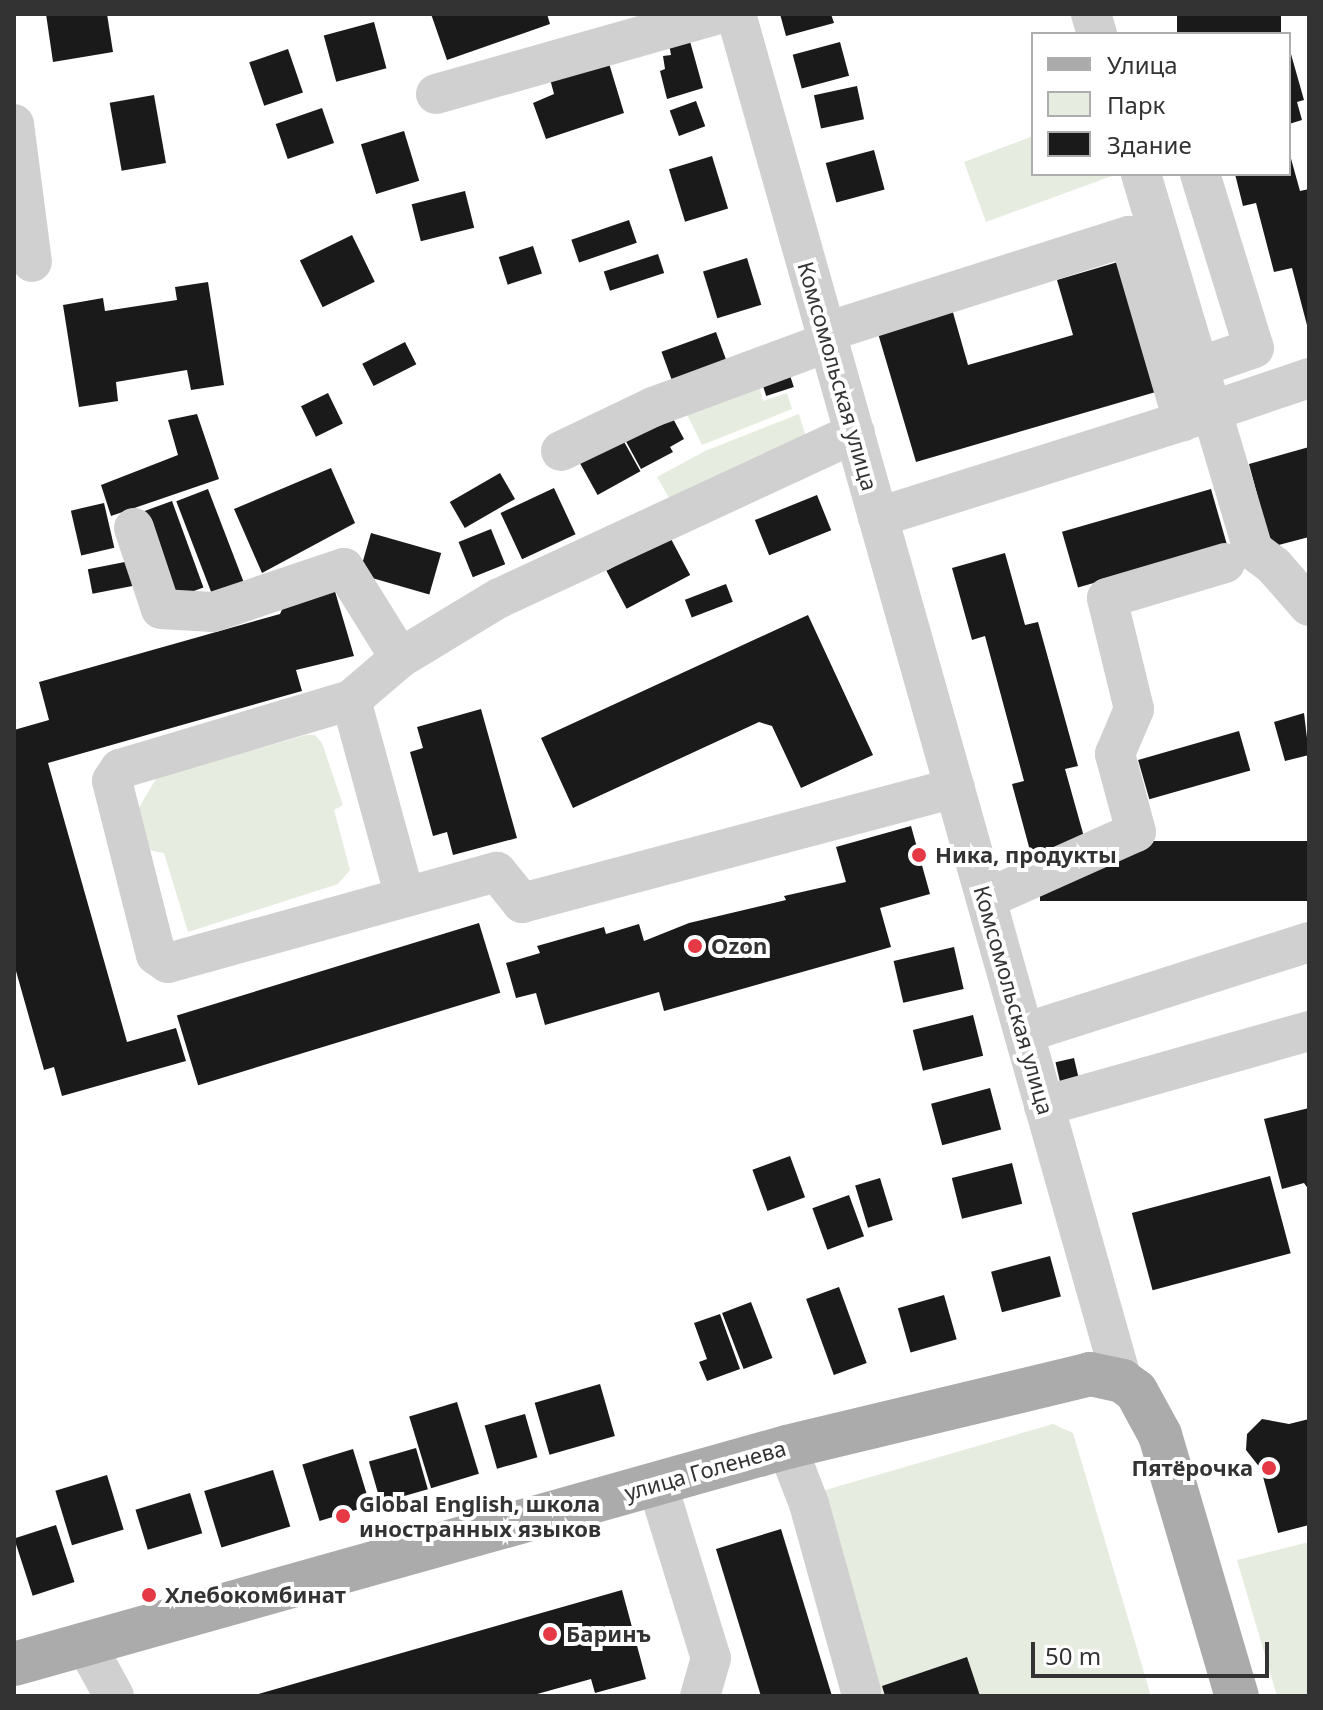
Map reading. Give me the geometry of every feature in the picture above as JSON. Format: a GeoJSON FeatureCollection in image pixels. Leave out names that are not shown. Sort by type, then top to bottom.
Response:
{"type":"FeatureCollection","features":[{"type":"Feature","properties":{"kind":"main road","name":"улица Голенева"},"geometry":{"type":"LineString","coordinates":[[14,1664],[787,1447],[1064,1376],[1090,1374],[1122,1381]]}},
{"type":"Feature","properties":{"kind":"main road","name":"Комсомольская улица"},"geometry":{"type":"LineString","coordinates":[[1122,1381],[1136,1391],[1160,1435],[1237,1696]]}},
{"type":"Feature","properties":{"kind":"street"},"geometry":{"type":"LineString","coordinates":[[436,94],[718,14]]}},
{"type":"Feature","properties":{"kind":"street","name":"Комсомольская улица"},"geometry":{"type":"LineString","coordinates":[[736,14],[1122,1381]]}},
{"type":"Feature","properties":{"kind":"street"},"geometry":{"type":"LineString","coordinates":[[14,124],[32,262]]}},
{"type":"Feature","properties":{"kind":"street"},"geometry":{"type":"LineString","coordinates":[[1142,176],[1202,366],[1198,416]]}},
{"type":"Feature","properties":{"kind":"street"},"geometry":{"type":"LineString","coordinates":[[1201,176],[1254,348],[1202,366]]}},
{"type":"Feature","properties":{"kind":"street"},"geometry":{"type":"LineString","coordinates":[[561,451],[653,407],[827,337],[1129,236],[1253,550],[1274,566],[1309,606]]}},
{"type":"Feature","properties":{"kind":"street"},"geometry":{"type":"LineString","coordinates":[[878,517],[1309,378]]}},
{"type":"Feature","properties":{"kind":"street"},"geometry":{"type":"LineString","coordinates":[[855,433],[499,598],[400,658],[351,700],[120,769],[112,781],[156,955],[168,963],[497,872],[522,903],[955,788]]}},
{"type":"Feature","properties":{"kind":"street"},"geometry":{"type":"LineString","coordinates":[[134,528],[161,609],[213,612],[344,568],[400,658]]}},
{"type":"Feature","properties":{"kind":"street"},"geometry":{"type":"LineString","coordinates":[[986,899],[1136,832],[1115,754],[1134,709],[1107,598],[1225,563]]}},
{"type":"Feature","properties":{"kind":"street"},"geometry":{"type":"LineString","coordinates":[[351,700],[405,897]]}},
{"type":"Feature","properties":{"kind":"street"},"geometry":{"type":"LineString","coordinates":[[1024,1033],[1309,942]]}},
{"type":"Feature","properties":{"kind":"street"},"geometry":{"type":"LineString","coordinates":[[1044,1106],[1309,1031]]}},
{"type":"Feature","properties":{"kind":"street"},"geometry":{"type":"LineString","coordinates":[[787,1447],[809,1504],[861,1692]]}},
{"type":"Feature","properties":{"kind":"street"},"geometry":{"type":"LineString","coordinates":[[657,1483],[711,1658],[700,1696]]}},
{"type":"Feature","properties":{"kind":"street"},"geometry":{"type":"LineString","coordinates":[[86,1645],[114,1696]]}},
{"type":"Feature","properties":{"kind":"green space"},"geometry":{"type":"Polygon","coordinates":[[[1031,137],[1031,176],[1112,176],[986,222],[964,162],[1031,137]]]}},
{"type":"Feature","properties":{"kind":"green space"},"geometry":{"type":"Polygon","coordinates":[[[757,378],[763,401],[787,393],[792,409],[702,445],[684,408],[757,378]]]}},
{"type":"Feature","properties":{"kind":"green space"},"geometry":{"type":"Polygon","coordinates":[[[799,414],[807,440],[671,501],[657,477],[705,451],[799,414]]]}},
{"type":"Feature","properties":{"kind":"green space"},"geometry":{"type":"Polygon","coordinates":[[[315,735],[322,743],[343,805],[334,810],[350,870],[338,884],[188,932],[164,853],[148,850],[137,811],[157,777],[315,735]]]}},
{"type":"Feature","properties":{"kind":"green space"},"geometry":{"type":"Polygon","coordinates":[[[1053,1424],[1073,1433],[1151,1696],[846,1696],[791,1500],[1053,1424]]]}},
{"type":"Feature","properties":{"kind":"green space"},"geometry":{"type":"Polygon","coordinates":[[[1309,1542],[1309,1696],[1277,1696],[1237,1560],[1309,1542]]]}},
{"type":"Feature","properties":{"kind":"building"},"geometry":{"type":"Polygon","coordinates":[[[46,14],[107,14],[113,52],[53,62],[46,14]]]}},
{"type":"Feature","properties":{"kind":"building"},"geometry":{"type":"Polygon","coordinates":[[[431,14],[547,14],[550,24],[447,60],[431,14]]]}},
{"type":"Feature","properties":{"kind":"building"},"geometry":{"type":"Polygon","coordinates":[[[780,14],[831,14],[834,23],[786,36],[780,14]]]}},
{"type":"Feature","properties":{"kind":"building"},"geometry":{"type":"Polygon","coordinates":[[[1177,14],[1281,14],[1281,32],[1177,32],[1177,14]]]}},
{"type":"Feature","properties":{"kind":"building"},"geometry":{"type":"Polygon","coordinates":[[[374,22],[386,68],[336,82],[324,35],[374,22]]]}},
{"type":"Feature","properties":{"kind":"building"},"geometry":{"type":"Polygon","coordinates":[[[686,27],[703,88],[667,99],[660,71],[665,69],[663,56],[671,55],[667,33],[686,27]]]}},
{"type":"Feature","properties":{"kind":"building"},"geometry":{"type":"Polygon","coordinates":[[[840,42],[849,76],[802,88],[793,55],[840,42]]]}},
{"type":"Feature","properties":{"kind":"building"},"geometry":{"type":"Polygon","coordinates":[[[288,49],[303,92],[264,106],[249,62],[288,49]]]}},
{"type":"Feature","properties":{"kind":"building"},"geometry":{"type":"Polygon","coordinates":[[[1291,54],[1304,100],[1297,102],[1302,120],[1291,123],[1291,54]]]}},
{"type":"Feature","properties":{"kind":"building"},"geometry":{"type":"Polygon","coordinates":[[[608,60],[624,113],[546,139],[533,103],[554,94],[550,79],[608,60]]]}},
{"type":"Feature","properties":{"kind":"building"},"geometry":{"type":"Polygon","coordinates":[[[857,86],[864,119],[821,128],[814,95],[857,86]]]}},
{"type":"Feature","properties":{"kind":"building"},"geometry":{"type":"Polygon","coordinates":[[[154,95],[166,163],[122,171],[110,103],[154,95]]]}},
{"type":"Feature","properties":{"kind":"building"},"geometry":{"type":"Polygon","coordinates":[[[696,101],[705,126],[679,136],[670,111],[696,101]]]}},
{"type":"Feature","properties":{"kind":"building"},"geometry":{"type":"Polygon","coordinates":[[[322,108],[334,143],[288,159],[276,124],[322,108]]]}},
{"type":"Feature","properties":{"kind":"building"},"geometry":{"type":"Polygon","coordinates":[[[404,131],[419,181],[376,194],[361,144],[404,131]]]}},
{"type":"Feature","properties":{"kind":"building"},"geometry":{"type":"Polygon","coordinates":[[[874,150],[885,190],[836,203],[826,163],[874,150]]]}},
{"type":"Feature","properties":{"kind":"building"},"geometry":{"type":"Polygon","coordinates":[[[712,156],[728,209],[685,222],[669,169],[712,156]]]}},
{"type":"Feature","properties":{"kind":"building"},"geometry":{"type":"Polygon","coordinates":[[[1291,159],[1300,191],[1309,189],[1308,329],[1292,268],[1274,272],[1256,203],[1243,206],[1236,176],[1291,176],[1291,159]]]}},
{"type":"Feature","properties":{"kind":"building"},"geometry":{"type":"Polygon","coordinates":[[[465,191],[474,228],[421,241],[412,204],[465,191]]]}},
{"type":"Feature","properties":{"kind":"building"},"geometry":{"type":"Polygon","coordinates":[[[629,220],[637,243],[579,263],[571,240],[629,220]]]}},
{"type":"Feature","properties":{"kind":"building"},"geometry":{"type":"Polygon","coordinates":[[[352,235],[375,282],[323,307],[300,260],[352,235]]]}},
{"type":"Feature","properties":{"kind":"building"},"geometry":{"type":"Polygon","coordinates":[[[533,246],[542,274],[508,285],[499,257],[533,246]]]}},
{"type":"Feature","properties":{"kind":"building"},"geometry":{"type":"Polygon","coordinates":[[[658,254],[664,273],[610,291],[604,272],[658,254]]]}},
{"type":"Feature","properties":{"kind":"building"},"geometry":{"type":"Polygon","coordinates":[[[747,258],[761,305],[717,318],[703,271],[747,258]]]}},
{"type":"Feature","properties":{"kind":"building"},"geometry":{"type":"Polygon","coordinates":[[[1128,259],[1166,389],[916,462],[877,330],[952,309],[968,365],[1073,335],[1057,280],[1128,259]]]}},
{"type":"Feature","properties":{"kind":"building"},"geometry":{"type":"Polygon","coordinates":[[[208,282],[224,385],[191,390],[187,370],[116,382],[118,401],[79,407],[63,305],[103,298],[105,311],[177,300],[175,287],[208,282]]]}},
{"type":"Feature","properties":{"kind":"building"},"geometry":{"type":"Polygon","coordinates":[[[716,332],[729,367],[674,387],[661,352],[716,332]]]}},
{"type":"Feature","properties":{"kind":"building"},"geometry":{"type":"Polygon","coordinates":[[[405,342],[416,364],[374,386],[362,364],[405,342]]]}},
{"type":"Feature","properties":{"kind":"building"},"geometry":{"type":"Polygon","coordinates":[[[787,366],[794,387],[766,396],[759,375],[787,366]]]}},
{"type":"Feature","properties":{"kind":"building"},"geometry":{"type":"Polygon","coordinates":[[[328,393],[343,424],[316,437],[301,406],[328,393]]]}},
{"type":"Feature","properties":{"kind":"building"},"geometry":{"type":"Polygon","coordinates":[[[669,411],[684,439],[670,447],[673,452],[641,469],[623,436],[669,411]]]}},
{"type":"Feature","properties":{"kind":"building"},"geometry":{"type":"Polygon","coordinates":[[[197,414],[219,479],[111,516],[101,485],[178,455],[168,420],[197,414]]]}},
{"type":"Feature","properties":{"kind":"building"},"geometry":{"type":"Polygon","coordinates":[[[622,438],[640,471],[598,495],[579,462],[622,438]]]}},
{"type":"Feature","properties":{"kind":"building"},"geometry":{"type":"Polygon","coordinates":[[[1309,447],[1309,537],[1271,547],[1249,464],[1309,447]]]}},
{"type":"Feature","properties":{"kind":"building"},"geometry":{"type":"Polygon","coordinates":[[[331,468],[355,523],[262,573],[234,509],[331,468]]]}},
{"type":"Feature","properties":{"kind":"building"},"geometry":{"type":"Polygon","coordinates":[[[500,473],[515,499],[465,528],[450,502],[500,473]]]}},
{"type":"Feature","properties":{"kind":"building"},"geometry":{"type":"Polygon","coordinates":[[[554,488],[576,534],[522,559],[501,513],[554,488]]]}},
{"type":"Feature","properties":{"kind":"building"},"geometry":{"type":"Polygon","coordinates":[[[208,489],[245,585],[213,597],[176,501],[208,489]]]}},
{"type":"Feature","properties":{"kind":"building"},"geometry":{"type":"Polygon","coordinates":[[[1211,489],[1227,545],[1078,587],[1062,532],[1211,489]]]}},
{"type":"Feature","properties":{"kind":"building"},"geometry":{"type":"Polygon","coordinates":[[[817,495],[831,530],[769,555],[755,520],[817,495]]]}},
{"type":"Feature","properties":{"kind":"building"},"geometry":{"type":"Polygon","coordinates":[[[172,501],[203,587],[173,598],[142,512],[172,501]]]}},
{"type":"Feature","properties":{"kind":"building"},"geometry":{"type":"Polygon","coordinates":[[[104,503],[114,548],[81,555],[71,511],[104,503]]]}},
{"type":"Feature","properties":{"kind":"building"},"geometry":{"type":"Polygon","coordinates":[[[491,529],[505,564],[473,577],[459,542],[491,529]]]}},
{"type":"Feature","properties":{"kind":"building"},"geometry":{"type":"Polygon","coordinates":[[[371,533],[441,553],[429,594],[359,574],[371,533]]]}},
{"type":"Feature","properties":{"kind":"building"},"geometry":{"type":"Polygon","coordinates":[[[670,537],[690,575],[627,609],[606,571],[670,537]]]}},
{"type":"Feature","properties":{"kind":"building"},"geometry":{"type":"Polygon","coordinates":[[[1005,553],[1025,625],[1038,622],[1078,766],[1065,769],[1086,844],[1032,858],[1012,784],[1024,781],[985,636],[972,640],[952,568],[1005,553]]]}},
{"type":"Feature","properties":{"kind":"building"},"geometry":{"type":"Polygon","coordinates":[[[130,561],[135,586],[93,594],[88,569],[130,561]]]}},
{"type":"Feature","properties":{"kind":"building"},"geometry":{"type":"Polygon","coordinates":[[[726,584],[733,602],[692,618],[685,600],[726,584]]]}},
{"type":"Feature","properties":{"kind":"building"},"geometry":{"type":"Polygon","coordinates":[[[334,588],[354,656],[296,670],[302,691],[48,763],[127,1042],[176,1028],[186,1061],[62,1096],[54,1067],[44,1070],[14,964],[14,730],[49,720],[39,682],[280,614],[286,601],[334,588]]]}},
{"type":"Feature","properties":{"kind":"building"},"geometry":{"type":"Polygon","coordinates":[[[808,615],[873,755],[801,788],[772,726],[759,722],[573,808],[541,738],[808,615]]]}},
{"type":"Feature","properties":{"kind":"building"},"geometry":{"type":"Polygon","coordinates":[[[481,709],[517,838],[453,855],[447,832],[433,836],[410,752],[423,748],[417,727],[481,709]]]}},
{"type":"Feature","properties":{"kind":"building"},"geometry":{"type":"Polygon","coordinates":[[[1304,713],[1309,755],[1285,761],[1274,722],[1304,713]]]}},
{"type":"Feature","properties":{"kind":"building"},"geometry":{"type":"Polygon","coordinates":[[[1239,731],[1250,770],[1149,799],[1138,760],[1239,731]]]}},
{"type":"Feature","properties":{"kind":"building"},"geometry":{"type":"Polygon","coordinates":[[[911,826],[930,894],[880,908],[891,947],[664,1011],[659,992],[545,1025],[536,993],[516,998],[506,963],[540,953],[537,946],[604,927],[606,934],[639,924],[644,941],[689,923],[846,882],[836,847],[911,826]]]}},
{"type":"Feature","properties":{"kind":"building"},"geometry":{"type":"Polygon","coordinates":[[[1040,841],[1309,841],[1309,901],[1040,901],[1040,841]]]}},
{"type":"Feature","properties":{"kind":"building"},"geometry":{"type":"Polygon","coordinates":[[[479,923],[500,993],[198,1085],[177,1015],[479,923]]]}},
{"type":"Feature","properties":{"kind":"building"},"geometry":{"type":"Polygon","coordinates":[[[954,947],[964,989],[903,1003],[894,961],[954,947]]]}},
{"type":"Feature","properties":{"kind":"building"},"geometry":{"type":"Polygon","coordinates":[[[973,1015],[983,1056],[923,1071],[913,1030],[973,1015]]]}},
{"type":"Feature","properties":{"kind":"building"},"geometry":{"type":"Polygon","coordinates":[[[1074,1058],[1080,1085],[1062,1090],[1055,1062],[1074,1058]]]}},
{"type":"Feature","properties":{"kind":"building"},"geometry":{"type":"Polygon","coordinates":[[[990,1088],[1001,1130],[942,1145],[931,1104],[990,1088]]]}},
{"type":"Feature","properties":{"kind":"building"},"geometry":{"type":"Polygon","coordinates":[[[1309,1108],[1309,1190],[1304,1183],[1282,1189],[1264,1119],[1309,1108]]]}},
{"type":"Feature","properties":{"kind":"building"},"geometry":{"type":"Polygon","coordinates":[[[790,1156],[805,1197],[767,1211],[752,1170],[790,1156]]]}},
{"type":"Feature","properties":{"kind":"building"},"geometry":{"type":"Polygon","coordinates":[[[1012,1163],[1022,1204],[962,1219],[952,1178],[1012,1163]]]}},
{"type":"Feature","properties":{"kind":"building"},"geometry":{"type":"Polygon","coordinates":[[[1270,1176],[1291,1253],[1153,1290],[1132,1213],[1270,1176]]]}},
{"type":"Feature","properties":{"kind":"building"},"geometry":{"type":"Polygon","coordinates":[[[880,1178],[893,1220],[868,1228],[855,1186],[880,1178]]]}},
{"type":"Feature","properties":{"kind":"building"},"geometry":{"type":"Polygon","coordinates":[[[849,1195],[864,1236],[827,1250],[812,1208],[849,1195]]]}},
{"type":"Feature","properties":{"kind":"building"},"geometry":{"type":"Polygon","coordinates":[[[1050,1256],[1061,1297],[1002,1312],[991,1272],[1050,1256]]]}},
{"type":"Feature","properties":{"kind":"building"},"geometry":{"type":"Polygon","coordinates":[[[839,1287],[867,1363],[834,1375],[806,1299],[839,1287]]]}},
{"type":"Feature","properties":{"kind":"building"},"geometry":{"type":"Polygon","coordinates":[[[944,1295],[957,1339],[911,1352],[898,1308],[944,1295]]]}},
{"type":"Feature","properties":{"kind":"building"},"geometry":{"type":"Polygon","coordinates":[[[751,1302],[773,1358],[744,1369],[722,1313],[751,1302]]]}},
{"type":"Feature","properties":{"kind":"building"},"geometry":{"type":"Polygon","coordinates":[[[720,1314],[740,1369],[707,1381],[699,1362],[707,1359],[694,1323],[720,1314]]]}},
{"type":"Feature","properties":{"kind":"building"},"geometry":{"type":"Polygon","coordinates":[[[600,1384],[615,1436],[550,1455],[535,1403],[600,1384]]]}},
{"type":"Feature","properties":{"kind":"building"},"geometry":{"type":"Polygon","coordinates":[[[457,1402],[479,1474],[431,1488],[409,1417],[457,1402]]]}},
{"type":"Feature","properties":{"kind":"building"},"geometry":{"type":"Polygon","coordinates":[[[525,1414],[537,1457],[497,1469],[485,1426],[525,1414]]]}},
{"type":"Feature","properties":{"kind":"building"},"geometry":{"type":"Polygon","coordinates":[[[1262,1419],[1289,1424],[1309,1419],[1309,1525],[1278,1533],[1261,1469],[1246,1450],[1247,1434],[1262,1419]]]}},
{"type":"Feature","properties":{"kind":"building"},"geometry":{"type":"Polygon","coordinates":[[[416,1448],[428,1489],[381,1503],[369,1462],[416,1448]]]}},
{"type":"Feature","properties":{"kind":"building"},"geometry":{"type":"Polygon","coordinates":[[[353,1449],[370,1505],[320,1521],[302,1464],[353,1449]]]}},
{"type":"Feature","properties":{"kind":"building"},"geometry":{"type":"Polygon","coordinates":[[[273,1470],[290,1526],[221,1547],[204,1491],[273,1470]]]}},
{"type":"Feature","properties":{"kind":"building"},"geometry":{"type":"Polygon","coordinates":[[[107,1475],[124,1530],[72,1545],[55,1491],[107,1475]]]}},
{"type":"Feature","properties":{"kind":"building"},"geometry":{"type":"Polygon","coordinates":[[[190,1493],[202,1533],[148,1550],[135,1510],[190,1493]]]}},
{"type":"Feature","properties":{"kind":"building"},"geometry":{"type":"Polygon","coordinates":[[[56,1525],[75,1582],[33,1596],[14,1539],[56,1525]]]}},
{"type":"Feature","properties":{"kind":"building"},"geometry":{"type":"Polygon","coordinates":[[[781,1529],[832,1695],[761,1696],[716,1549],[781,1529]]]}},
{"type":"Feature","properties":{"kind":"building","name":"Баринъ"},"geometry":{"type":"Polygon","coordinates":[[[622,1590],[646,1679],[595,1693],[591,1679],[530,1696],[251,1696],[622,1590]]]}},
{"type":"Feature","properties":{"kind":"building"},"geometry":{"type":"Polygon","coordinates":[[[967,1657],[980,1696],[885,1696],[882,1686],[967,1657]]]}},
{"type":"Feature","properties":{"kind":"place","name":"Ника, продукты"},"geometry":{"type":"Point","coordinates":[919,855]}},
{"type":"Feature","properties":{"kind":"place","name":"Ozon"},"geometry":{"type":"Point","coordinates":[695,946]}},
{"type":"Feature","properties":{"kind":"place","name":"Пятёрочка"},"geometry":{"type":"Point","coordinates":[1269,1468]}},
{"type":"Feature","properties":{"kind":"place","name":"Global English, школа иностранных языков"},"geometry":{"type":"Point","coordinates":[343,1516]}},
{"type":"Feature","properties":{"kind":"place","name":"Хлебокомбинат"},"geometry":{"type":"Point","coordinates":[149,1595]}},
{"type":"Feature","properties":{"kind":"place","name":"Баринъ"},"geometry":{"type":"Point","coordinates":[550,1634]}}]}
